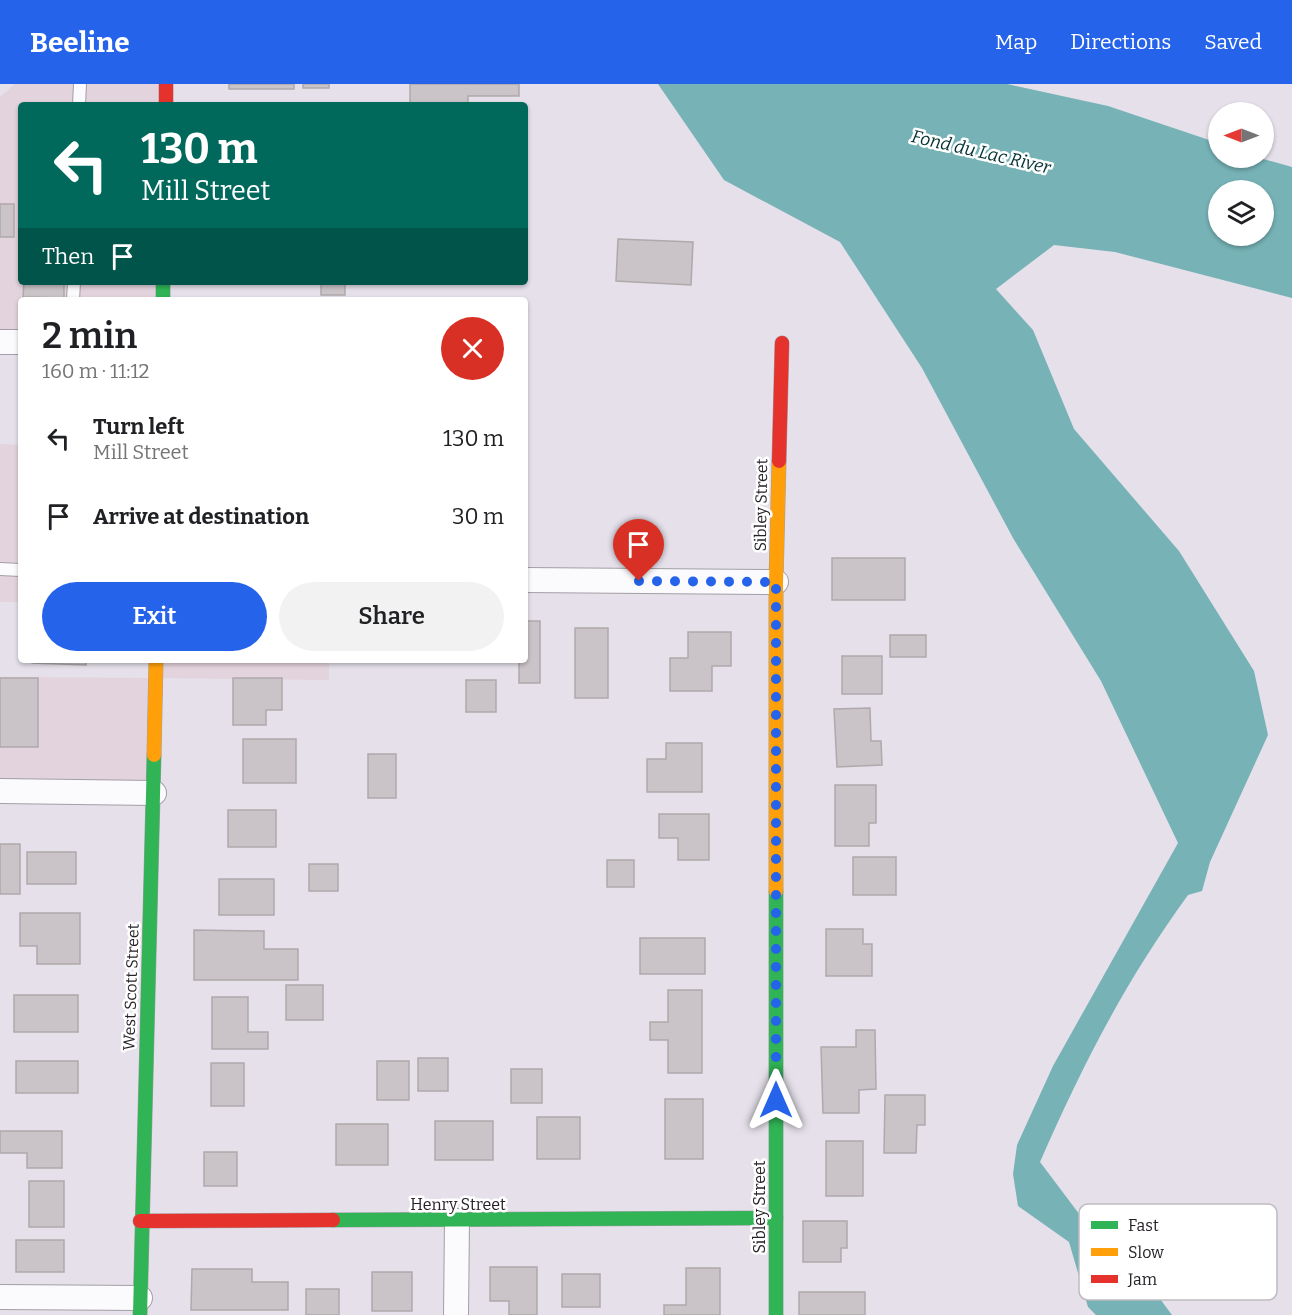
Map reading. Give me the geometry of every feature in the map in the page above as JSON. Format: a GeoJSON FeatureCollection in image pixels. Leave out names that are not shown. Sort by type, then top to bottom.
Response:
{"type":"FeatureCollection","features":[{"type":"Feature","properties":{"kind":"street"},"geometry":{"type":"LineString","coordinates":[[166,84],[166,102]]}},
{"type":"Feature","properties":{"kind":"street"},"geometry":{"type":"LineString","coordinates":[[0,342],[18,342]]}},
{"type":"Feature","properties":{"kind":"street","name":"Sibley Street"},"geometry":{"type":"LineString","coordinates":[[776,1315],[776,582],[782,343]]}},
{"type":"Feature","properties":{"kind":"street"},"geometry":{"type":"LineString","coordinates":[[528,580],[776,582]]}},
{"type":"Feature","properties":{"kind":"street","name":"West Scott Street"},"geometry":{"type":"LineString","coordinates":[[140,1307],[140,1221],[156,663]]}},
{"type":"Feature","properties":{"kind":"street"},"geometry":{"type":"LineString","coordinates":[[0,791],[154,793]]}},
{"type":"Feature","properties":{"kind":"street","name":"Henry Street"},"geometry":{"type":"LineString","coordinates":[[140,1221],[776,1218]]}},
{"type":"Feature","properties":{"kind":"street"},"geometry":{"type":"LineString","coordinates":[[456,1315],[457,1221]]}},
{"type":"Feature","properties":{"kind":"street"},"geometry":{"type":"LineString","coordinates":[[0,1297],[140,1307]]}},
{"type":"Feature","properties":{"kind":"lane"},"geometry":{"type":"LineString","coordinates":[[79,102],[80,84]]}},
{"type":"Feature","properties":{"kind":"lane"},"geometry":{"type":"LineString","coordinates":[[0,569],[18,570]]}},
{"type":"Feature","properties":{"kind":"shaded area"},"geometry":{"type":"Polygon","coordinates":[[[15,84],[166,84],[166,102],[18,102],[18,285],[163,285],[163,297],[18,297],[18,342],[0,342],[0,97],[15,84]]]}},
{"type":"Feature","properties":{"kind":"shaded area"},"geometry":{"type":"Polygon","coordinates":[[[0,444],[18,445],[18,602],[0,602],[0,444]]]}},
{"type":"Feature","properties":{"kind":"shaded area"},"geometry":{"type":"Polygon","coordinates":[[[156,663],[329,663],[329,680],[156,678],[154,793],[0,791],[0,677],[155,678],[156,663]]]}},
{"type":"Feature","properties":{"kind":"water","name":"Fond du Lac River"},"geometry":{"type":"Polygon","coordinates":[[[658,84],[1007,84],[1108,106],[1208,140],[1208,168],[1274,168],[1274,162],[1292,167],[1292,298],[1115,252],[1054,245],[996,289],[1033,330],[1074,429],[1179,551],[1254,671],[1268,735],[1210,862],[1202,891],[1188,895],[1125,992],[1106,1024],[1072,1092],[1040,1162],[1079,1214],[1079,1276],[1069,1242],[1018,1206],[1013,1174],[1017,1145],[1053,1066],[1178,843],[1101,681],[1013,538],[922,368],[840,242],[724,180],[658,84]]]}},
{"type":"Feature","properties":{"kind":"water"},"geometry":{"type":"Polygon","coordinates":[[[1086,1300],[1161,1300],[1172,1315],[1096,1315],[1088,1307],[1086,1300]]]}},
{"type":"Feature","properties":{"kind":"building"},"geometry":{"type":"Polygon","coordinates":[[[229,84],[294,84],[294,89],[229,89],[229,84]]]}},
{"type":"Feature","properties":{"kind":"building"},"geometry":{"type":"Polygon","coordinates":[[[303,84],[329,84],[329,88],[303,88],[303,84]]]}},
{"type":"Feature","properties":{"kind":"building"},"geometry":{"type":"Polygon","coordinates":[[[410,84],[519,84],[519,96],[468,96],[468,102],[410,102],[410,84]]]}},
{"type":"Feature","properties":{"kind":"building"},"geometry":{"type":"Polygon","coordinates":[[[0,204],[14,204],[14,237],[0,237],[0,204]]]}},
{"type":"Feature","properties":{"kind":"building"},"geometry":{"type":"Polygon","coordinates":[[[618,239],[693,242],[691,285],[616,281],[618,239]]]}},
{"type":"Feature","properties":{"kind":"building"},"geometry":{"type":"Polygon","coordinates":[[[24,285],[64,285],[64,297],[23,297],[24,285]]]}},
{"type":"Feature","properties":{"kind":"building"},"geometry":{"type":"Polygon","coordinates":[[[321,285],[345,285],[345,295],[321,295],[321,285]]]}},
{"type":"Feature","properties":{"kind":"building"},"geometry":{"type":"Polygon","coordinates":[[[832,558],[905,558],[905,600],[832,600],[832,558]]]}},
{"type":"Feature","properties":{"kind":"building"},"geometry":{"type":"Polygon","coordinates":[[[528,621],[540,621],[540,683],[519,683],[519,663],[528,663],[528,621]]]}},
{"type":"Feature","properties":{"kind":"building"},"geometry":{"type":"Polygon","coordinates":[[[575,628],[608,628],[608,698],[575,698],[575,628]]]}},
{"type":"Feature","properties":{"kind":"building"},"geometry":{"type":"Polygon","coordinates":[[[688,632],[731,632],[731,666],[712,666],[712,691],[670,691],[670,658],[688,658],[688,632]]]}},
{"type":"Feature","properties":{"kind":"building"},"geometry":{"type":"Polygon","coordinates":[[[890,635],[926,635],[926,657],[890,657],[890,635]]]}},
{"type":"Feature","properties":{"kind":"building"},"geometry":{"type":"Polygon","coordinates":[[[842,656],[882,656],[882,694],[842,694],[842,656]]]}},
{"type":"Feature","properties":{"kind":"building"},"geometry":{"type":"Polygon","coordinates":[[[32,663],[86,663],[86,665],[32,663]]]}},
{"type":"Feature","properties":{"kind":"building"},"geometry":{"type":"Polygon","coordinates":[[[0,678],[38,678],[38,747],[0,747],[0,678]]]}},
{"type":"Feature","properties":{"kind":"building"},"geometry":{"type":"Polygon","coordinates":[[[233,678],[282,678],[282,710],[266,710],[266,725],[233,725],[233,678]]]}},
{"type":"Feature","properties":{"kind":"building"},"geometry":{"type":"Polygon","coordinates":[[[466,680],[496,680],[496,712],[466,712],[466,680]]]}},
{"type":"Feature","properties":{"kind":"building"},"geometry":{"type":"Polygon","coordinates":[[[870,708],[871,741],[881,741],[882,765],[837,767],[834,709],[870,708]]]}},
{"type":"Feature","properties":{"kind":"building"},"geometry":{"type":"Polygon","coordinates":[[[243,739],[296,739],[296,783],[243,783],[243,739]]]}},
{"type":"Feature","properties":{"kind":"building"},"geometry":{"type":"Polygon","coordinates":[[[666,743],[702,743],[702,792],[647,792],[647,759],[666,759],[666,743]]]}},
{"type":"Feature","properties":{"kind":"building"},"geometry":{"type":"Polygon","coordinates":[[[368,754],[396,754],[396,798],[368,798],[368,754]]]}},
{"type":"Feature","properties":{"kind":"building"},"geometry":{"type":"Polygon","coordinates":[[[835,785],[876,785],[876,823],[869,823],[869,846],[835,846],[835,785]]]}},
{"type":"Feature","properties":{"kind":"building"},"geometry":{"type":"Polygon","coordinates":[[[228,810],[276,810],[276,847],[228,847],[228,810]]]}},
{"type":"Feature","properties":{"kind":"building"},"geometry":{"type":"Polygon","coordinates":[[[659,814],[709,814],[709,860],[678,860],[678,838],[659,838],[659,814]]]}},
{"type":"Feature","properties":{"kind":"building"},"geometry":{"type":"Polygon","coordinates":[[[0,844],[20,844],[20,894],[0,894],[0,844]]]}},
{"type":"Feature","properties":{"kind":"building"},"geometry":{"type":"Polygon","coordinates":[[[27,852],[76,852],[76,884],[27,884],[27,852]]]}},
{"type":"Feature","properties":{"kind":"building"},"geometry":{"type":"Polygon","coordinates":[[[853,857],[896,857],[896,895],[853,895],[853,857]]]}},
{"type":"Feature","properties":{"kind":"building"},"geometry":{"type":"Polygon","coordinates":[[[607,860],[634,860],[634,887],[607,887],[607,860]]]}},
{"type":"Feature","properties":{"kind":"building"},"geometry":{"type":"Polygon","coordinates":[[[309,864],[338,864],[338,891],[309,891],[309,864]]]}},
{"type":"Feature","properties":{"kind":"building"},"geometry":{"type":"Polygon","coordinates":[[[219,879],[274,879],[274,915],[219,915],[219,879]]]}},
{"type":"Feature","properties":{"kind":"building"},"geometry":{"type":"Polygon","coordinates":[[[20,913],[80,913],[80,964],[37,964],[37,946],[20,946],[20,913]]]}},
{"type":"Feature","properties":{"kind":"building"},"geometry":{"type":"Polygon","coordinates":[[[826,929],[863,929],[863,944],[872,944],[872,976],[826,976],[826,929]]]}},
{"type":"Feature","properties":{"kind":"building"},"geometry":{"type":"Polygon","coordinates":[[[194,930],[264,931],[264,949],[298,949],[298,980],[194,980],[194,930]]]}},
{"type":"Feature","properties":{"kind":"building"},"geometry":{"type":"Polygon","coordinates":[[[640,938],[705,938],[705,974],[640,974],[640,938]]]}},
{"type":"Feature","properties":{"kind":"building"},"geometry":{"type":"Polygon","coordinates":[[[286,985],[323,985],[323,1020],[286,1020],[286,985]]]}},
{"type":"Feature","properties":{"kind":"building"},"geometry":{"type":"Polygon","coordinates":[[[668,990],[702,990],[702,1073],[668,1073],[668,1040],[650,1040],[650,1022],[668,1022],[668,990]]]}},
{"type":"Feature","properties":{"kind":"building"},"geometry":{"type":"Polygon","coordinates":[[[14,995],[78,995],[78,1032],[14,1032],[14,995]]]}},
{"type":"Feature","properties":{"kind":"building"},"geometry":{"type":"Polygon","coordinates":[[[212,997],[248,997],[248,1032],[268,1032],[268,1049],[212,1049],[212,997]]]}},
{"type":"Feature","properties":{"kind":"building"},"geometry":{"type":"Polygon","coordinates":[[[856,1030],[875,1030],[876,1089],[859,1090],[859,1113],[823,1113],[821,1047],[856,1047],[856,1030]]]}},
{"type":"Feature","properties":{"kind":"building"},"geometry":{"type":"Polygon","coordinates":[[[418,1058],[448,1058],[448,1091],[418,1091],[418,1058]]]}},
{"type":"Feature","properties":{"kind":"building"},"geometry":{"type":"Polygon","coordinates":[[[16,1061],[78,1061],[78,1093],[16,1093],[16,1061]]]}},
{"type":"Feature","properties":{"kind":"building"},"geometry":{"type":"Polygon","coordinates":[[[377,1061],[409,1061],[409,1100],[377,1100],[377,1061]]]}},
{"type":"Feature","properties":{"kind":"building"},"geometry":{"type":"Polygon","coordinates":[[[211,1063],[244,1063],[244,1106],[211,1106],[211,1063]]]}},
{"type":"Feature","properties":{"kind":"building"},"geometry":{"type":"Polygon","coordinates":[[[511,1069],[542,1069],[542,1103],[511,1103],[511,1069]]]}},
{"type":"Feature","properties":{"kind":"building"},"geometry":{"type":"Polygon","coordinates":[[[885,1095],[925,1095],[925,1125],[917,1125],[916,1153],[884,1153],[885,1095]]]}},
{"type":"Feature","properties":{"kind":"building"},"geometry":{"type":"Polygon","coordinates":[[[665,1099],[703,1099],[703,1159],[665,1159],[665,1099]]]}},
{"type":"Feature","properties":{"kind":"building"},"geometry":{"type":"Polygon","coordinates":[[[537,1117],[580,1117],[580,1159],[537,1159],[537,1117]]]}},
{"type":"Feature","properties":{"kind":"building"},"geometry":{"type":"Polygon","coordinates":[[[435,1121],[493,1121],[493,1160],[435,1160],[435,1121]]]}},
{"type":"Feature","properties":{"kind":"building"},"geometry":{"type":"Polygon","coordinates":[[[336,1124],[388,1124],[388,1165],[336,1165],[336,1124]]]}},
{"type":"Feature","properties":{"kind":"building"},"geometry":{"type":"Polygon","coordinates":[[[0,1131],[62,1131],[62,1168],[27,1168],[27,1153],[0,1153],[0,1131]]]}},
{"type":"Feature","properties":{"kind":"building"},"geometry":{"type":"Polygon","coordinates":[[[826,1141],[863,1141],[863,1196],[826,1196],[826,1141]]]}},
{"type":"Feature","properties":{"kind":"building"},"geometry":{"type":"Polygon","coordinates":[[[204,1152],[237,1152],[237,1186],[204,1186],[204,1152]]]}},
{"type":"Feature","properties":{"kind":"building"},"geometry":{"type":"Polygon","coordinates":[[[29,1181],[64,1181],[64,1227],[29,1227],[29,1181]]]}},
{"type":"Feature","properties":{"kind":"building"},"geometry":{"type":"Polygon","coordinates":[[[803,1221],[847,1221],[847,1248],[841,1248],[841,1262],[803,1262],[803,1221]]]}},
{"type":"Feature","properties":{"kind":"building"},"geometry":{"type":"Polygon","coordinates":[[[16,1240],[64,1240],[64,1272],[16,1272],[16,1240]]]}},
{"type":"Feature","properties":{"kind":"building"},"geometry":{"type":"Polygon","coordinates":[[[490,1267],[537,1267],[537,1315],[509,1315],[509,1301],[490,1301],[490,1267]]]}},
{"type":"Feature","properties":{"kind":"building"},"geometry":{"type":"Polygon","coordinates":[[[686,1268],[720,1268],[720,1315],[664,1315],[664,1305],[686,1305],[686,1268]]]}},
{"type":"Feature","properties":{"kind":"building"},"geometry":{"type":"Polygon","coordinates":[[[192,1269],[252,1269],[252,1282],[288,1282],[288,1310],[191,1310],[192,1269]]]}},
{"type":"Feature","properties":{"kind":"building"},"geometry":{"type":"Polygon","coordinates":[[[372,1272],[412,1272],[412,1311],[372,1311],[372,1272]]]}},
{"type":"Feature","properties":{"kind":"building"},"geometry":{"type":"Polygon","coordinates":[[[562,1274],[600,1274],[600,1307],[562,1307],[562,1274]]]}},
{"type":"Feature","properties":{"kind":"building"},"geometry":{"type":"Polygon","coordinates":[[[306,1289],[339,1289],[339,1315],[306,1315],[306,1289]]]}},
{"type":"Feature","properties":{"kind":"building"},"geometry":{"type":"Polygon","coordinates":[[[799,1292],[865,1292],[865,1315],[799,1315],[799,1292]]]}},
{"type":"Feature","properties":{"kind":"traffic: fast"},"geometry":{"type":"LineString","coordinates":[[163,285],[163,297]]}},
{"type":"Feature","properties":{"kind":"traffic: fast"},"geometry":{"type":"LineString","coordinates":[[140,1315],[154,755]]}},
{"type":"Feature","properties":{"kind":"traffic: fast"},"geometry":{"type":"LineString","coordinates":[[776,891],[776,1315]]}},
{"type":"Feature","properties":{"kind":"traffic: fast"},"geometry":{"type":"LineString","coordinates":[[333,1220],[776,1218]]}},
{"type":"Feature","properties":{"kind":"traffic: slow"},"geometry":{"type":"LineString","coordinates":[[776,891],[776,582],[779,461]]}},
{"type":"Feature","properties":{"kind":"traffic: slow"},"geometry":{"type":"LineString","coordinates":[[154,755],[156,663]]}},
{"type":"Feature","properties":{"kind":"traffic: jam"},"geometry":{"type":"LineString","coordinates":[[166,84],[166,102]]}},
{"type":"Feature","properties":{"kind":"traffic: jam"},"geometry":{"type":"LineString","coordinates":[[779,461],[782,343]]}},
{"type":"Feature","properties":{"kind":"traffic: jam"},"geometry":{"type":"LineString","coordinates":[[140,1221],[333,1220]]}},
{"type":"Feature","properties":{"kind":"route"},"geometry":{"type":"LineString","coordinates":[[639,581],[776,582],[776,1100]]}}]}
